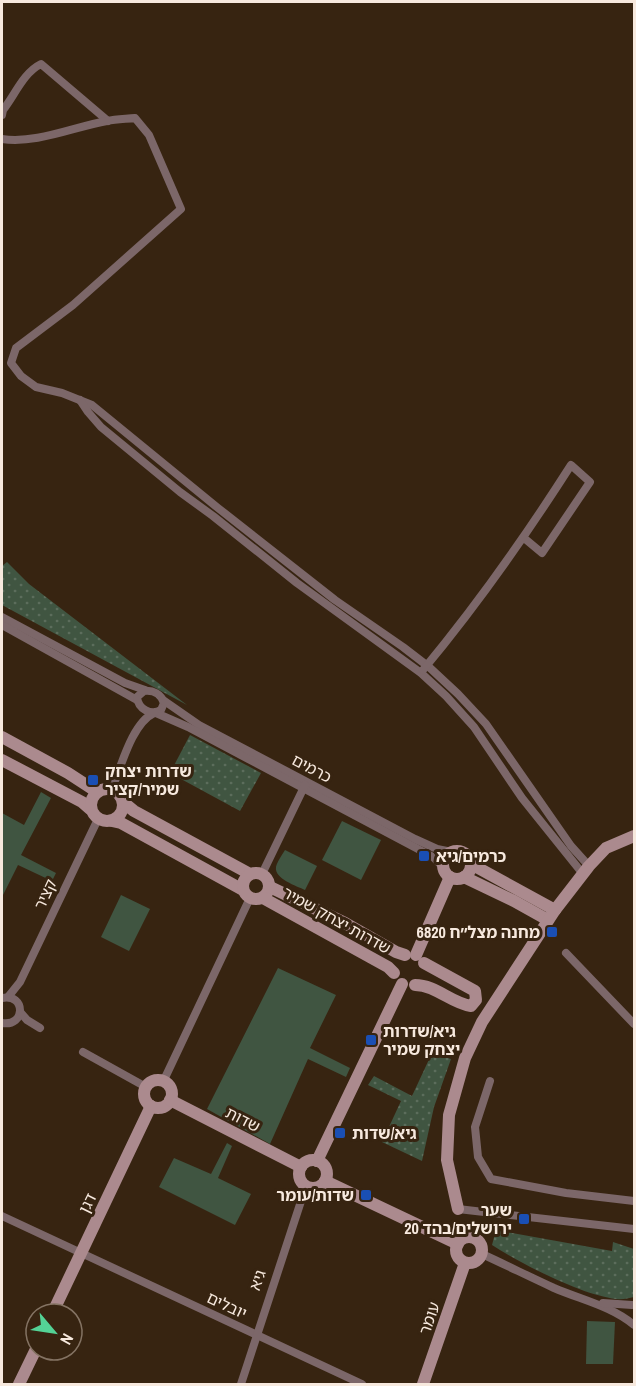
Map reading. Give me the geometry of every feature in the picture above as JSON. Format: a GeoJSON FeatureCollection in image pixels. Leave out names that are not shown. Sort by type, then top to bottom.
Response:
{"type":"FeatureCollection","features":[{"type":"Feature","properties":{"kind":"street"},"geometry":{"type":"LineString","coordinates":[[2,115],[23,79],[33,68],[41,64],[108,120]]}},
{"type":"Feature","properties":{"kind":"street"},"geometry":{"type":"LineString","coordinates":[[2,139],[43,136],[108,120],[135,118],[149,135],[181,209],[72,305],[16,348],[11,363],[21,376],[36,387],[62,393],[92,405],[335,600],[403,647],[424,669],[458,694],[486,724],[586,870]]}},
{"type":"Feature","properties":{"kind":"street"},"geometry":{"type":"LineString","coordinates":[[424,669],[487,590],[571,465],[590,482],[542,552],[524,538]]}},
{"type":"Feature","properties":{"kind":"street"},"geometry":{"type":"LineString","coordinates":[[2,617],[125,683],[155,693],[163,700],[163,708],[142,721],[135,733],[112,789]]}},
{"type":"Feature","properties":{"kind":"street"},"geometry":{"type":"LineString","coordinates":[[2,625],[137,702],[144,709],[155,713]]}},
{"type":"Feature","properties":{"kind":"street"},"geometry":{"type":"LineString","coordinates":[[135,733],[137,702],[139,694],[145,690]]}},
{"type":"Feature","properties":{"kind":"street","name":"כרמים"},"geometry":{"type":"LineString","coordinates":[[163,700],[199,725],[433,857],[447,872]]}},
{"type":"Feature","properties":{"kind":"street","name":"כרמים"},"geometry":{"type":"LineString","coordinates":[[155,713],[189,727],[415,839],[437,849],[452,852]]}},
{"type":"Feature","properties":{"kind":"street"},"geometry":{"type":"LineString","coordinates":[[2,737],[91,788],[112,789],[121,796],[123,802],[120,815],[112,820],[98,819],[82,802],[2,760]]}},
{"type":"Feature","properties":{"kind":"street"},"geometry":{"type":"LineString","coordinates":[[163,1082],[252,896],[245,879],[256,874],[305,785]]}},
{"type":"Feature","properties":{"kind":"street"},"geometry":{"type":"LineString","coordinates":[[90,809],[93,796],[99,790]]}},
{"type":"Feature","properties":{"kind":"street"},"geometry":{"type":"LineString","coordinates":[[123,802],[134,811],[268,879],[270,887],[268,893],[252,896]]}},
{"type":"Feature","properties":{"kind":"street","name":"קציר"},"geometry":{"type":"LineString","coordinates":[[17,1002],[20,982],[98,819]]}},
{"type":"Feature","properties":{"kind":"street","name":"שדרות יצחק שמיר"},"geometry":{"type":"LineString","coordinates":[[112,820],[122,823],[252,896],[388,967],[394,974]]}},
{"type":"Feature","properties":{"kind":"street"},"geometry":{"type":"LineString","coordinates":[[634,836],[606,848],[586,870],[552,915],[482,1022],[465,1058],[449,1114],[447,1160],[459,1209],[634,1229]]}},
{"type":"Feature","properties":{"kind":"street"},"geometry":{"type":"LineString","coordinates":[[415,958],[395,964],[394,974],[402,984],[416,985],[424,976],[415,958],[447,872],[444,859],[452,852],[458,851],[465,854],[471,864],[552,915]]}},
{"type":"Feature","properties":{"kind":"street"},"geometry":{"type":"LineString","coordinates":[[447,872],[459,879],[469,871],[471,864]]}},
{"type":"Feature","properties":{"kind":"street"},"geometry":{"type":"LineString","coordinates":[[464,877],[514,901],[552,915]]}},
{"type":"Feature","properties":{"kind":"street","name":"שדרות יצחק שמיר"},"geometry":{"type":"LineString","coordinates":[[270,887],[345,923],[396,952],[415,958],[475,991],[476,1000],[471,1006],[463,1005],[430,988],[416,985]]}},
{"type":"Feature","properties":{"kind":"street"},"geometry":{"type":"LineString","coordinates":[[566,954],[634,1024]]}},
{"type":"Feature","properties":{"kind":"street","name":"קציר"},"geometry":{"type":"LineString","coordinates":[[5,997],[20,982]]}},
{"type":"Feature","properties":{"kind":"street"},"geometry":{"type":"LineString","coordinates":[[317,1161],[402,984]]}},
{"type":"Feature","properties":{"kind":"street"},"geometry":{"type":"LineString","coordinates":[[3,1025],[15,1021],[37,1026],[20,1012],[17,1002],[5,997]]}},
{"type":"Feature","properties":{"kind":"street"},"geometry":{"type":"LineString","coordinates":[[15,1021],[20,1012]]}},
{"type":"Feature","properties":{"kind":"street"},"geometry":{"type":"LineString","coordinates":[[83,1052],[146,1087]]}},
{"type":"Feature","properties":{"kind":"street"},"geometry":{"type":"LineString","coordinates":[[154,1081],[163,1082],[171,1089],[170,1100],[162,1107],[151,1106],[145,1098],[146,1087],[154,1081]]}},
{"type":"Feature","properties":{"kind":"street"},"geometry":{"type":"LineString","coordinates":[[490,1082],[475,1127],[478,1157],[491,1179],[566,1193],[634,1201]]}},
{"type":"Feature","properties":{"kind":"street","name":"שדות"},"geometry":{"type":"LineString","coordinates":[[170,1100],[301,1167]]}},
{"type":"Feature","properties":{"kind":"street","name":"דגן"},"geometry":{"type":"LineString","coordinates":[[58,1302],[151,1106]]}},
{"type":"Feature","properties":{"kind":"street"},"geometry":{"type":"LineString","coordinates":[[308,1161],[317,1161],[326,1169],[325,1181],[319,1186],[306,1186],[299,1176],[301,1167],[308,1161]]}},
{"type":"Feature","properties":{"kind":"street"},"geometry":{"type":"LineString","coordinates":[[325,1181],[458,1244]]}},
{"type":"Feature","properties":{"kind":"street","name":"גיא"},"geometry":{"type":"LineString","coordinates":[[241,1384],[306,1186]]}},
{"type":"Feature","properties":{"kind":"street"},"geometry":{"type":"LineString","coordinates":[[2,1216],[81,1253]]}},
{"type":"Feature","properties":{"kind":"street"},"geometry":{"type":"LineString","coordinates":[[468,1237],[477,1239],[482,1246],[482,1254],[473,1263],[465,1263],[457,1255],[458,1244],[468,1237]]}},
{"type":"Feature","properties":{"kind":"street","name":"יובלים"},"geometry":{"type":"LineString","coordinates":[[81,1253],[362,1384]]}},
{"type":"Feature","properties":{"kind":"street"},"geometry":{"type":"LineString","coordinates":[[482,1254],[556,1289],[594,1302],[632,1322]]}},
{"type":"Feature","properties":{"kind":"street","name":"עומר"},"geometry":{"type":"LineString","coordinates":[[423,1384],[465,1263]]}},
{"type":"Feature","properties":{"kind":"street"},"geometry":{"type":"LineString","coordinates":[[594,1302],[633,1304],[628,1312],[632,1322]]}},
{"type":"Feature","properties":{"kind":"street"},"geometry":{"type":"LineString","coordinates":[[20,1384],[30,1362]]}},
{"type":"Feature","properties":{"kind":"green space"},"geometry":{"type":"Polygon","coordinates":[[[7,562],[29,584],[187,705],[2,605],[2,566],[7,562]]]}},
{"type":"Feature","properties":{"kind":"green space"},"geometry":{"type":"Polygon","coordinates":[[[190,735],[261,773],[240,811],[170,773],[190,735]]]}},
{"type":"Feature","properties":{"kind":"green space"},"geometry":{"type":"Polygon","coordinates":[[[41,792],[51,798],[21,855],[56,873],[52,881],[18,865],[2,897],[2,813],[24,825],[41,792]]]}},
{"type":"Feature","properties":{"kind":"green space"},"geometry":{"type":"Polygon","coordinates":[[[342,821],[381,840],[361,880],[322,860],[342,821]]]}},
{"type":"Feature","properties":{"kind":"green space"},"geometry":{"type":"Polygon","coordinates":[[[285,850],[317,866],[305,890],[287,882],[276,871],[285,850]]]}},
{"type":"Feature","properties":{"kind":"green space"},"geometry":{"type":"Polygon","coordinates":[[[121,895],[150,909],[129,951],[101,937],[121,895]]]}},
{"type":"Feature","properties":{"kind":"green space"},"geometry":{"type":"Polygon","coordinates":[[[278,968],[336,995],[310,1048],[350,1068],[346,1077],[308,1059],[270,1144],[207,1109],[278,968]]]}},
{"type":"Feature","properties":{"kind":"green space"},"geometry":{"type":"Polygon","coordinates":[[[432,1053],[451,1059],[434,1107],[422,1161],[382,1142],[401,1101],[368,1085],[374,1076],[412,1096],[432,1053]]]}},
{"type":"Feature","properties":{"kind":"green space"},"geometry":{"type":"Polygon","coordinates":[[[227,1143],[232,1146],[218,1178],[251,1194],[235,1225],[159,1187],[174,1158],[211,1174],[227,1143]]]}},
{"type":"Feature","properties":{"kind":"green space"},"geometry":{"type":"Polygon","coordinates":[[[496,1230],[612,1251],[613,1242],[634,1249],[634,1297],[619,1299],[586,1292],[535,1269],[492,1245],[496,1230]]]}},
{"type":"Feature","properties":{"kind":"green space"},"geometry":{"type":"Polygon","coordinates":[[[587,1321],[615,1322],[613,1364],[586,1364],[587,1321]]]}},
{"type":"Feature","properties":{"kind":"place","name":"שדרות יצחק שמיר/קציר"},"geometry":{"type":"Point","coordinates":[93,780]}},
{"type":"Feature","properties":{"kind":"place","name":"כרמים/גיא"},"geometry":{"type":"Point","coordinates":[424,856]}},
{"type":"Feature","properties":{"kind":"place","name":"מחנה מצל״ח 6820"},"geometry":{"type":"Point","coordinates":[552,932]}},
{"type":"Feature","properties":{"kind":"place","name":"גיא/שדרות יצחק שמיר"},"geometry":{"type":"Point","coordinates":[371,1040]}},
{"type":"Feature","properties":{"kind":"place","name":"גיא/שדות"},"geometry":{"type":"Point","coordinates":[340,1133]}},
{"type":"Feature","properties":{"kind":"place","name":"שדות/עומר"},"geometry":{"type":"Point","coordinates":[366,1195]}},
{"type":"Feature","properties":{"kind":"place","name":"שער ירושלים/בהד 20"},"geometry":{"type":"Point","coordinates":[524,1219]}}]}
